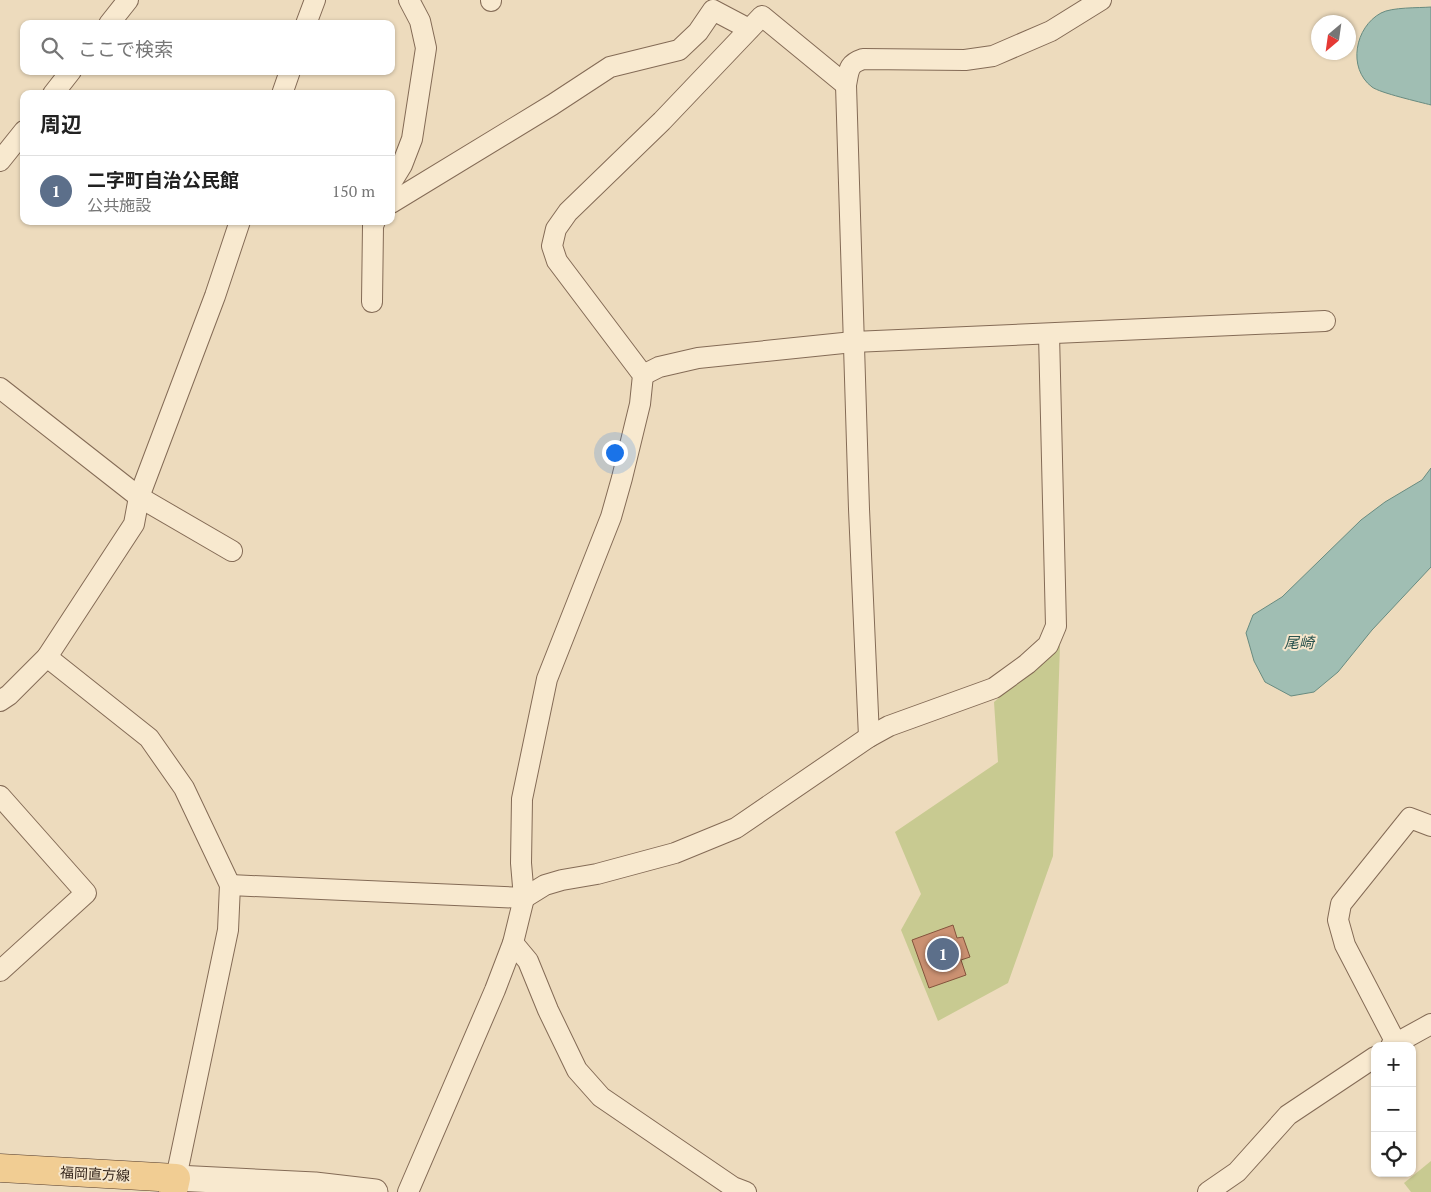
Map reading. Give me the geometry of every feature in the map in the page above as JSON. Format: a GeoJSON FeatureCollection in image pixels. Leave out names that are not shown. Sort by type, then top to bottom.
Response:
{"type":"FeatureCollection","features":[{"type":"Feature","properties":{"kind":"main road","name":"福岡直方線"},"geometry":{"type":"LineString","coordinates":[[0,1168],[175,1185]]}},
{"type":"Feature","properties":{"kind":"street"},"geometry":{"type":"LineString","coordinates":[[112,20],[128,0]]}},
{"type":"Feature","properties":{"kind":"street"},"geometry":{"type":"LineString","coordinates":[[308,20],[315,0]]}},
{"type":"Feature","properties":{"kind":"street"},"geometry":{"type":"LineString","coordinates":[[395,177],[402,166],[412,138],[426,48],[420,21],[409,0]]}},
{"type":"Feature","properties":{"kind":"street"},"geometry":{"type":"LineString","coordinates":[[868,737],[853,342],[846,85],[849,69],[854,62],[863,59],[965,60],[993,56],[1051,31],[1101,0]]}},
{"type":"Feature","properties":{"kind":"street"},"geometry":{"type":"LineString","coordinates":[[395,201],[552,105],[610,67],[679,50],[698,32],[713,5],[749,29]]}},
{"type":"Feature","properties":{"kind":"street"},"geometry":{"type":"LineString","coordinates":[[408,1192],[495,990],[513,943],[524,898],[521,862],[522,799],[547,679],[610,517],[622,478],[640,404],[643,375],[557,261],[552,246],[556,229],[568,212],[662,121],[762,16],[846,85]]}},
{"type":"Feature","properties":{"kind":"street"},"geometry":{"type":"LineString","coordinates":[[57,90],[68,75]]}},
{"type":"Feature","properties":{"kind":"street"},"geometry":{"type":"LineString","coordinates":[[283,90],[289,75]]}},
{"type":"Feature","properties":{"kind":"street"},"geometry":{"type":"LineString","coordinates":[[0,162],[20,136]]}},
{"type":"Feature","properties":{"kind":"street"},"geometry":{"type":"LineString","coordinates":[[0,700],[9,695],[47,656],[134,524],[139,497],[215,296],[239,225]]}},
{"type":"Feature","properties":{"kind":"street"},"geometry":{"type":"LineString","coordinates":[[372,302],[373,225]]}},
{"type":"Feature","properties":{"kind":"street"},"geometry":{"type":"LineString","coordinates":[[643,375],[659,367],[698,358],[853,342],[1325,321]]}},
{"type":"Feature","properties":{"kind":"street"},"geometry":{"type":"LineString","coordinates":[[230,885],[524,898],[544,885],[596,874],[675,853],[736,828],[868,737],[889,726],[994,688],[1027,664],[1048,644],[1056,626],[1049,334]]}},
{"type":"Feature","properties":{"kind":"street"},"geometry":{"type":"LineString","coordinates":[[0,388],[139,497],[232,550]]}},
{"type":"Feature","properties":{"kind":"street"},"geometry":{"type":"LineString","coordinates":[[47,656],[149,738],[184,788],[230,885],[228,930],[175,1185],[314,1185],[374,1192]]}},
{"type":"Feature","properties":{"kind":"street"},"geometry":{"type":"LineString","coordinates":[[0,796],[86,893],[0,971]]}},
{"type":"Feature","properties":{"kind":"street"},"geometry":{"type":"LineString","coordinates":[[1392,1042],[1345,944],[1338,920],[1341,904],[1410,818],[1431,826]]}},
{"type":"Feature","properties":{"kind":"street"},"geometry":{"type":"LineString","coordinates":[[513,943],[528,961],[576,1070],[601,1097],[733,1187],[746,1192]]}},
{"type":"Feature","properties":{"kind":"street"},"geometry":{"type":"LineString","coordinates":[[1397,1042],[1431,1024]]}},
{"type":"Feature","properties":{"kind":"street"},"geometry":{"type":"LineString","coordinates":[[1208,1192],[1237,1172],[1288,1115],[1371,1060]]}},
{"type":"Feature","properties":{"kind":"green space"},"geometry":{"type":"Polygon","coordinates":[[[1060,645],[1053,856],[1008,983],[938,1021],[901,930],[921,894],[895,832],[998,762],[994,702],[1060,645]]]}},
{"type":"Feature","properties":{"kind":"green space"},"geometry":{"type":"Polygon","coordinates":[[[1431,1161],[1431,1192],[1411,1192],[1404,1183],[1411,1177],[1416,1177],[1416,1173],[1431,1161]]]}},
{"type":"Feature","properties":{"kind":"water"},"geometry":{"type":"Polygon","coordinates":[[[1431,7],[1431,105],[1391,95],[1372,87],[1364,79],[1357,59],[1357,48],[1365,28],[1372,19],[1386,11],[1431,7]]]}},
{"type":"Feature","properties":{"kind":"water","name":"尾崎"},"geometry":{"type":"Polygon","coordinates":[[[1431,468],[1431,567],[1372,630],[1338,672],[1314,692],[1291,696],[1265,682],[1254,661],[1246,633],[1253,615],[1282,597],[1361,520],[1385,502],[1422,480],[1431,468]]]}},
{"type":"Feature","properties":{"kind":"building"},"geometry":{"type":"Polygon","coordinates":[[[953,925],[957,938],[963,937],[970,957],[961,960],[966,975],[929,988],[912,940],[953,925]]]}},
{"type":"Feature","properties":{"kind":"place","name":"二字町自治公民館"},"geometry":{"type":"Point","coordinates":[943,954]}}]}
